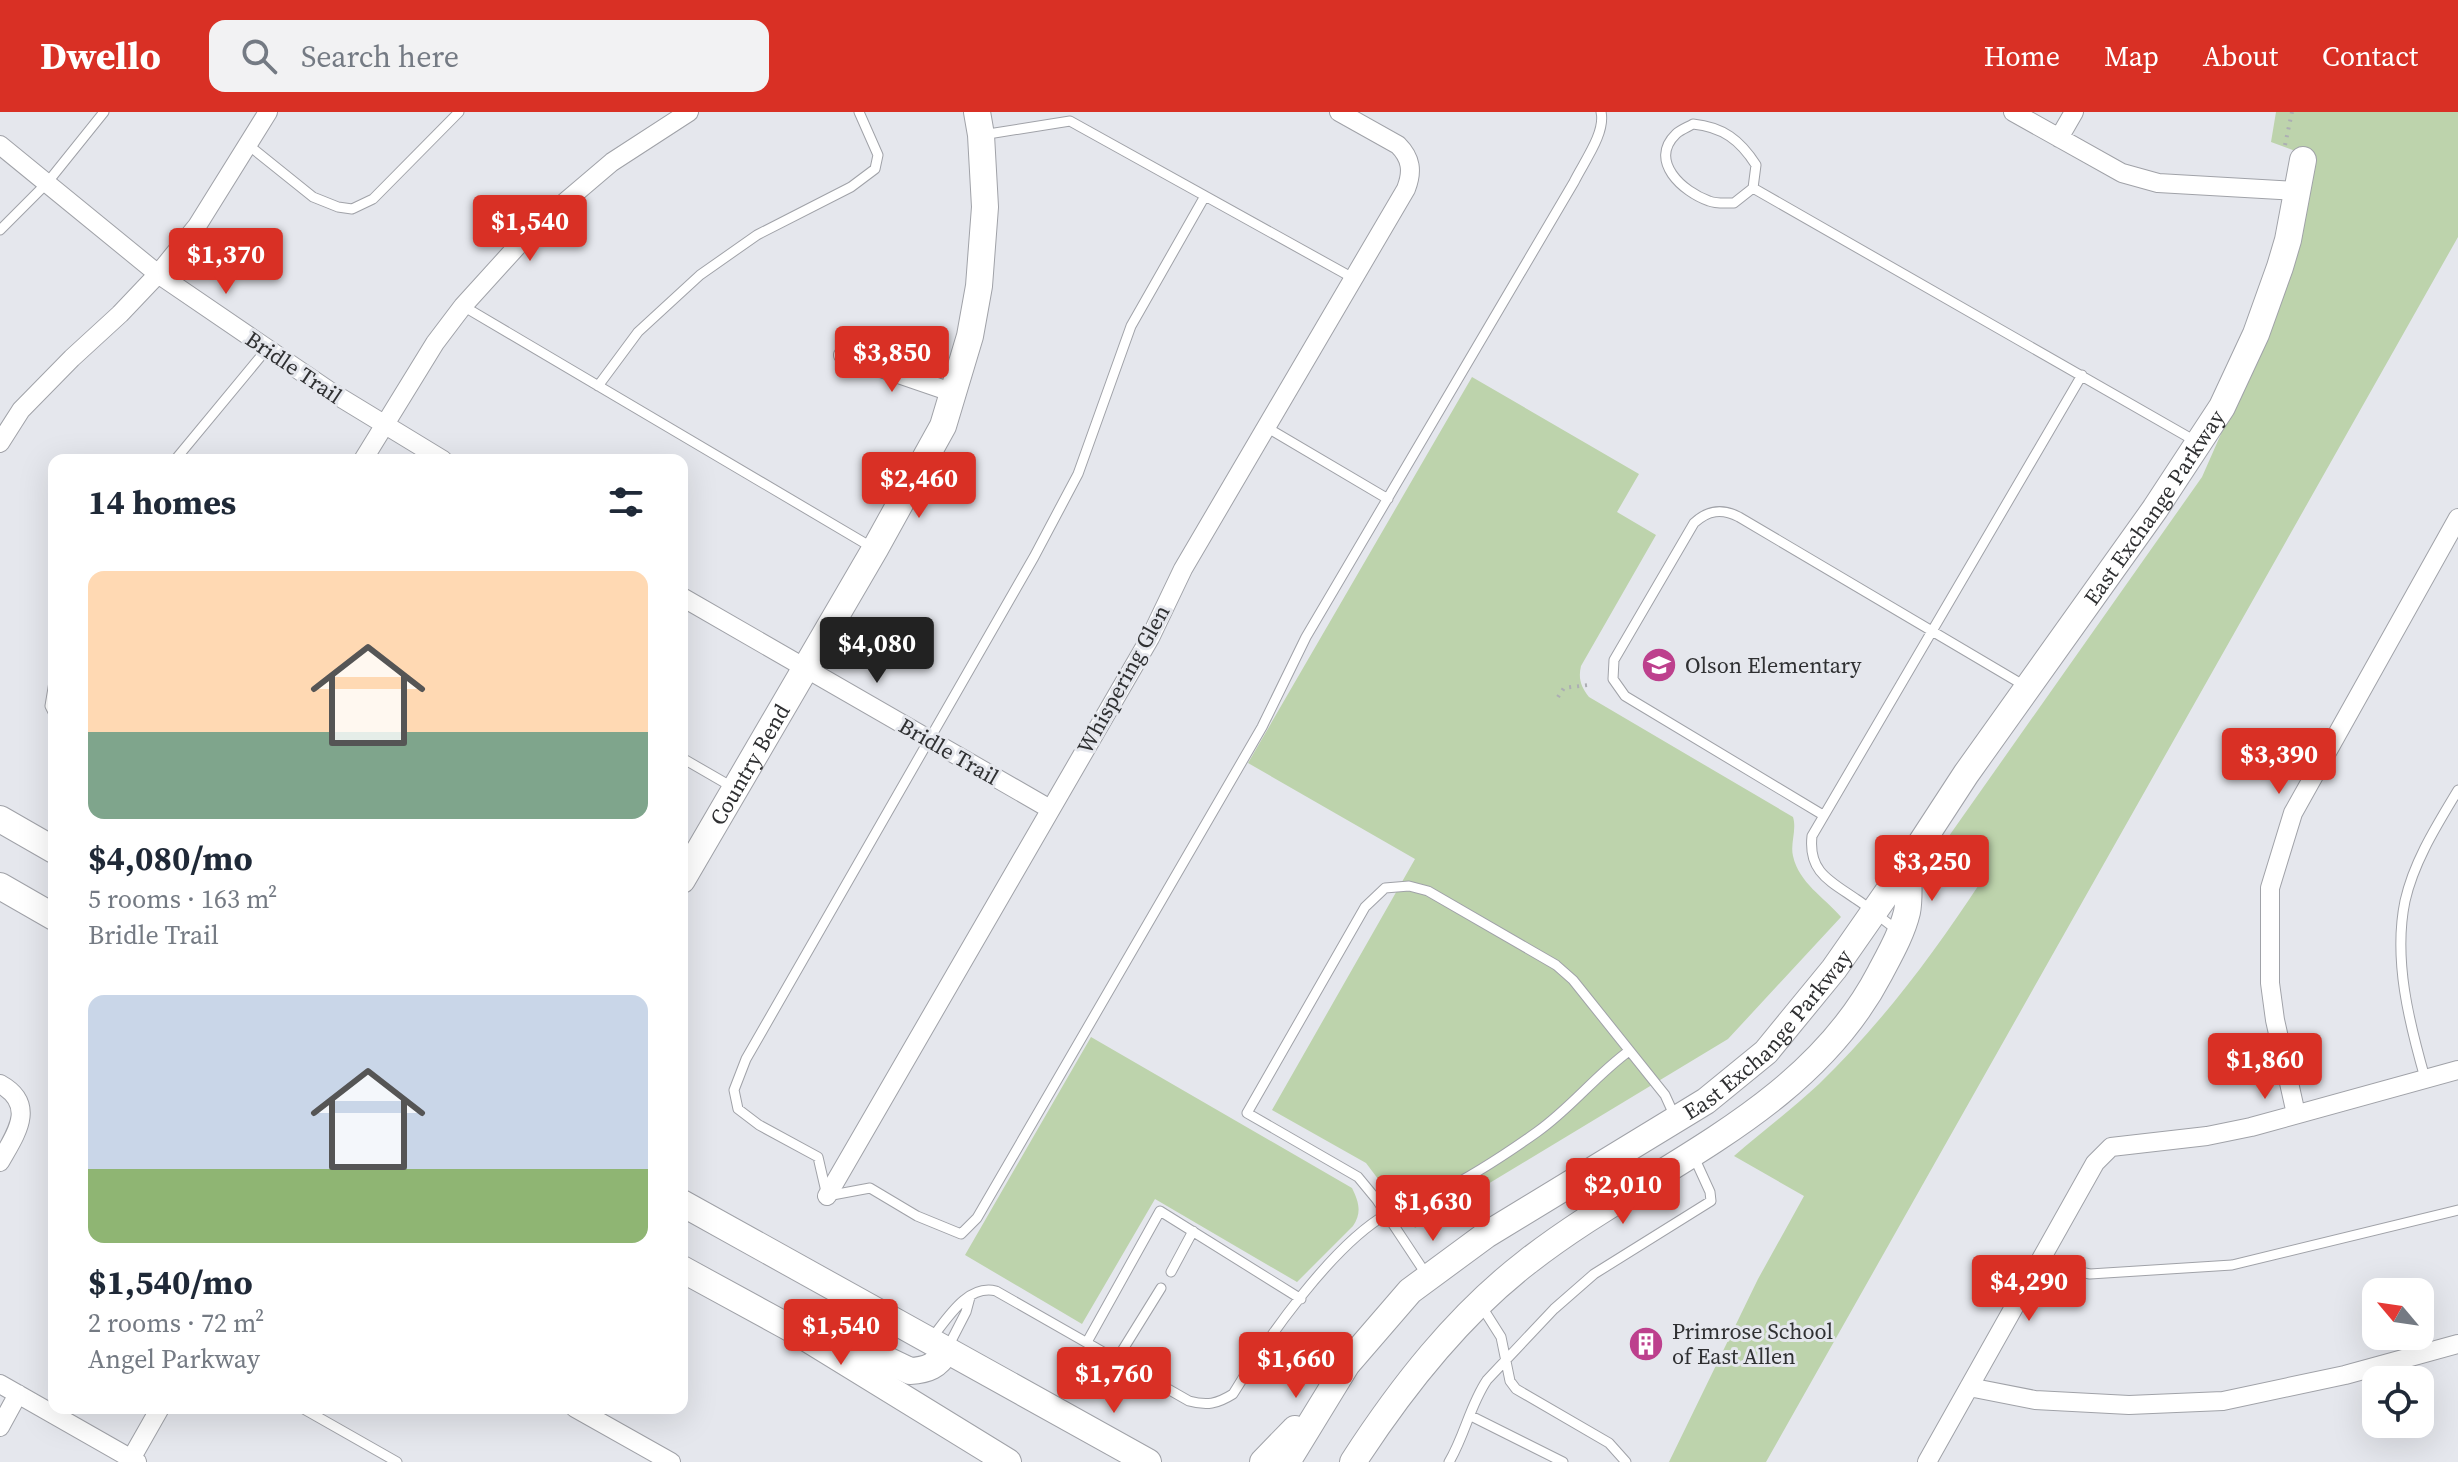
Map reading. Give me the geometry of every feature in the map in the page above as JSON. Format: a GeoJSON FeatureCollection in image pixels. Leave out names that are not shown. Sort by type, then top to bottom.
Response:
{"type":"FeatureCollection","features":[{"type":"Feature","properties":{"kind":"street"},"geometry":{"type":"LineString","coordinates":[[0,443],[21,410],[158,274],[197,226],[268,112]]}},
{"type":"Feature","properties":{"kind":"street"},"geometry":{"type":"LineString","coordinates":[[367,454],[435,343],[463,306],[532,230],[612,162],[689,112]]}},
{"type":"Feature","properties":{"kind":"street","name":"Whispering Glen"},"geometry":{"type":"LineString","coordinates":[[827,1196],[1150,638],[1183,569],[1406,189],[1409,160],[1398,145],[1339,112]]}},
{"type":"Feature","properties":{"kind":"street"},"geometry":{"type":"LineString","coordinates":[[2013,112],[2122,173],[2158,183],[2297,191]]}},
{"type":"Feature","properties":{"kind":"street"},"geometry":{"type":"LineString","coordinates":[[2059,138],[2074,112]]}},
{"type":"Feature","properties":{"kind":"street","name":"Country Bend"},"geometry":{"type":"LineString","coordinates":[[688,870],[943,426],[970,336],[979,286],[985,207],[979,124]]}},
{"type":"Feature","properties":{"kind":"street","name":"Bridle Trail"},"geometry":{"type":"LineString","coordinates":[[0,145],[158,274],[266,350],[433,454]]}},
{"type":"Feature","properties":{"kind":"street","name":"East Exchange Parkway"},"geometry":{"type":"LineString","coordinates":[[1287,1462],[1347,1364],[1410,1291],[1486,1235],[1706,1101],[1766,1052],[1834,969],[2222,407],[2256,334],[2288,240],[2297,191],[2292,158]]}},
{"type":"Feature","properties":{"kind":"street"},"geometry":{"type":"LineString","coordinates":[[843,355],[954,393]]}},
{"type":"Feature","properties":{"kind":"street"},"geometry":{"type":"LineString","coordinates":[[2296,1114],[2270,983],[2270,888],[2293,813],[2456,524]]}},
{"type":"Feature","properties":{"kind":"street","name":"Bridle Trail"},"geometry":{"type":"LineString","coordinates":[[688,600],[1050,809]]}},
{"type":"Feature","properties":{"kind":"street"},"geometry":{"type":"LineString","coordinates":[[0,819],[48,847]]}},
{"type":"Feature","properties":{"kind":"street","name":"East Exchange Parkway"},"geometry":{"type":"LineString","coordinates":[[1353,1462],[1407,1384],[1434,1352],[1480,1304],[1527,1262],[1597,1213],[1714,1142],[1750,1116],[1816,1059],[1845,1026],[1871,989],[1899,932],[1907,912],[1908,863]]}},
{"type":"Feature","properties":{"kind":"street"},"geometry":{"type":"LineString","coordinates":[[0,886],[48,914]]}},
{"type":"Feature","properties":{"kind":"street"},"geometry":{"type":"LineString","coordinates":[[1927,1462],[2095,1163],[2111,1147],[2207,1136],[2458,1070]]}},
{"type":"Feature","properties":{"kind":"street"},"geometry":{"type":"LineString","coordinates":[[0,1084],[11,1090],[17,1099],[21,1120],[0,1162]]}},
{"type":"Feature","properties":{"kind":"street"},"geometry":{"type":"LineString","coordinates":[[1676,1119],[1692,1154]]}},
{"type":"Feature","properties":{"kind":"street"},"geometry":{"type":"LineString","coordinates":[[688,1206],[1148,1462]]}},
{"type":"Feature","properties":{"kind":"street"},"geometry":{"type":"LineString","coordinates":[[688,1272],[790,1328],[1008,1462]]}},
{"type":"Feature","properties":{"kind":"street"},"geometry":{"type":"LineString","coordinates":[[715,1287],[766,1303],[910,1371],[925,1370],[939,1364],[938,1346]]}},
{"type":"Feature","properties":{"kind":"street"},"geometry":{"type":"LineString","coordinates":[[1969,1387],[2035,1400],[2129,1405],[2223,1401],[2345,1375],[2458,1344]]}},
{"type":"Feature","properties":{"kind":"street"},"geometry":{"type":"LineString","coordinates":[[1263,1462],[1306,1417],[1347,1364]]}},
{"type":"Feature","properties":{"kind":"street"},"geometry":{"type":"LineString","coordinates":[[0,1384],[48,1411]]}},
{"type":"Feature","properties":{"kind":"street"},"geometry":{"type":"LineString","coordinates":[[0,1427],[18,1394]]}},
{"type":"Feature","properties":{"kind":"street"},"geometry":{"type":"LineString","coordinates":[[53,1414],[134,1460],[157,1414]]}},
{"type":"Feature","properties":{"kind":"street"},"geometry":{"type":"LineString","coordinates":[[586,1414],[671,1462]]}},
{"type":"Feature","properties":{"kind":"lane"},"geometry":{"type":"LineString","coordinates":[[0,230],[47,183],[104,112]]}},
{"type":"Feature","properties":{"kind":"lane"},"geometry":{"type":"LineString","coordinates":[[247,144],[313,197],[352,209],[373,199],[459,112]]}},
{"type":"Feature","properties":{"kind":"lane"},"geometry":{"type":"LineString","coordinates":[[598,386],[638,332],[700,275],[757,235],[851,187],[875,169],[878,155],[859,112]]}},
{"type":"Feature","properties":{"kind":"lane"},"geometry":{"type":"LineString","coordinates":[[1205,196],[1131,326],[1078,474],[930,740],[746,1059],[734,1090],[738,1109],[759,1125],[818,1157],[827,1196],[870,1188],[917,1216],[961,1234],[977,1218],[1254,741],[1306,637],[1574,182],[1597,135],[1603,117],[1601,112]]}},
{"type":"Feature","properties":{"kind":"lane"},"geometry":{"type":"LineString","coordinates":[[979,124],[1070,121],[1353,278]]}},
{"type":"Feature","properties":{"kind":"lane"},"geometry":{"type":"LineString","coordinates":[[1693,124],[1712,126],[1744,145],[1756,165],[1753,188],[1734,203],[1710,202],[1678,185],[1668,169],[1667,150],[1676,133],[1693,124]]}},
{"type":"Feature","properties":{"kind":"lane"},"geometry":{"type":"LineString","coordinates":[[1753,188],[2200,443]]}},
{"type":"Feature","properties":{"kind":"lane"},"geometry":{"type":"LineString","coordinates":[[463,306],[875,549]]}},
{"type":"Feature","properties":{"kind":"lane"},"geometry":{"type":"LineString","coordinates":[[180,454],[266,350]]}},
{"type":"Feature","properties":{"kind":"lane"},"geometry":{"type":"LineString","coordinates":[[1899,932],[1832,885],[1813,862],[1812,836],[2082,375]]}},
{"type":"Feature","properties":{"kind":"lane"},"geometry":{"type":"LineString","coordinates":[[1266,427],[1388,499]]}},
{"type":"Feature","properties":{"kind":"lane"},"geometry":{"type":"LineString","coordinates":[[1823,815],[1625,696],[1613,679],[1614,660],[1694,523],[1711,512],[1730,512],[2028,688]]}},
{"type":"Feature","properties":{"kind":"lane"},"geometry":{"type":"LineString","coordinates":[[688,762],[735,789]]}},
{"type":"Feature","properties":{"kind":"lane"},"geometry":{"type":"LineString","coordinates":[[2425,1078],[2412,1033],[2401,936],[2405,900],[2416,866],[2458,790]]}},
{"type":"Feature","properties":{"kind":"lane"},"geometry":{"type":"LineString","coordinates":[[1428,1277],[1387,1214],[1358,1177],[1247,1113],[1365,907],[1385,888],[1409,886],[1428,891],[1556,965],[1573,980],[1665,1095],[1676,1119]]}},
{"type":"Feature","properties":{"kind":"lane"},"geometry":{"type":"LineString","coordinates":[[938,1346],[958,1304],[983,1290],[996,1291],[1189,1401],[1204,1405],[1218,1403],[1233,1394],[1301,1299],[1353,1239],[1387,1214],[1439,1192],[1503,1155],[1561,1115],[1602,1071],[1629,1051]]}},
{"type":"Feature","properties":{"kind":"lane"},"geometry":{"type":"LineString","coordinates":[[1449,1462],[1471,1416],[1478,1393],[1507,1357],[1554,1309],[1594,1274],[1711,1201],[1710,1192],[1692,1154]]}},
{"type":"Feature","properties":{"kind":"lane"},"geometry":{"type":"LineString","coordinates":[[2039,1264],[2090,1274],[2232,1265],[2458,1210]]}},
{"type":"Feature","properties":{"kind":"lane"},"geometry":{"type":"LineString","coordinates":[[1087,1342],[1160,1211],[1301,1299]]}},
{"type":"Feature","properties":{"kind":"lane"},"geometry":{"type":"LineString","coordinates":[[1171,1272],[1193,1231]]}},
{"type":"Feature","properties":{"kind":"lane"},"geometry":{"type":"LineString","coordinates":[[1117,1359],[1161,1288]]}},
{"type":"Feature","properties":{"kind":"lane"},"geometry":{"type":"LineString","coordinates":[[938,1346],[966,1312],[970,1297]]}},
{"type":"Feature","properties":{"kind":"lane"},"geometry":{"type":"LineString","coordinates":[[1480,1304],[1501,1337],[1510,1381],[1516,1389],[1609,1443],[1626,1462]]}},
{"type":"Feature","properties":{"kind":"lane"},"geometry":{"type":"LineString","coordinates":[[313,1414],[397,1462]]}},
{"type":"Feature","properties":{"kind":"lane"},"geometry":{"type":"LineString","coordinates":[[1471,1416],[1563,1462]]}},
{"type":"Feature","properties":{"kind":"path"},"geometry":{"type":"LineString","coordinates":[[2292,112],[2292,158]]}},
{"type":"Feature","properties":{"kind":"path"},"geometry":{"type":"LineString","coordinates":[[1558,697],[1564,688],[1588,685]]}},
{"type":"Feature","properties":{"kind":"green space"},"geometry":{"type":"Polygon","coordinates":[[[2276,112],[2458,112],[2458,237],[1766,1462],[1669,1462],[1758,1279],[1804,1196],[1734,1156],[1842,1061],[1905,988],[1962,910],[1980,883],[1937,853],[2202,477],[2265,334],[2314,158],[2271,142],[2276,112]]]}},
{"type":"Feature","properties":{"kind":"green space"},"geometry":{"type":"Polygon","coordinates":[[[1472,377],[1639,474],[1617,512],[1656,535],[1581,666],[1580,679],[1586,693],[1793,817],[1792,851],[1796,866],[1806,882],[1841,917],[1728,1039],[1415,1228],[1366,1163],[1272,1110],[1415,859],[1248,763],[1472,377]]]}},
{"type":"Feature","properties":{"kind":"green space"},"geometry":{"type":"Polygon","coordinates":[[[1091,1037],[1352,1188],[1358,1207],[1358,1217],[1353,1226],[1297,1282],[1155,1199],[1082,1324],[965,1255],[1091,1037]]]}},
{"type":"Feature","properties":{"kind":"place","name":"Olson Elementary"},"geometry":{"type":"Point","coordinates":[1659,665]}},
{"type":"Feature","properties":{"kind":"place","name":"Primrose School of East Allen"},"geometry":{"type":"Point","coordinates":[1646,1344]}}]}
